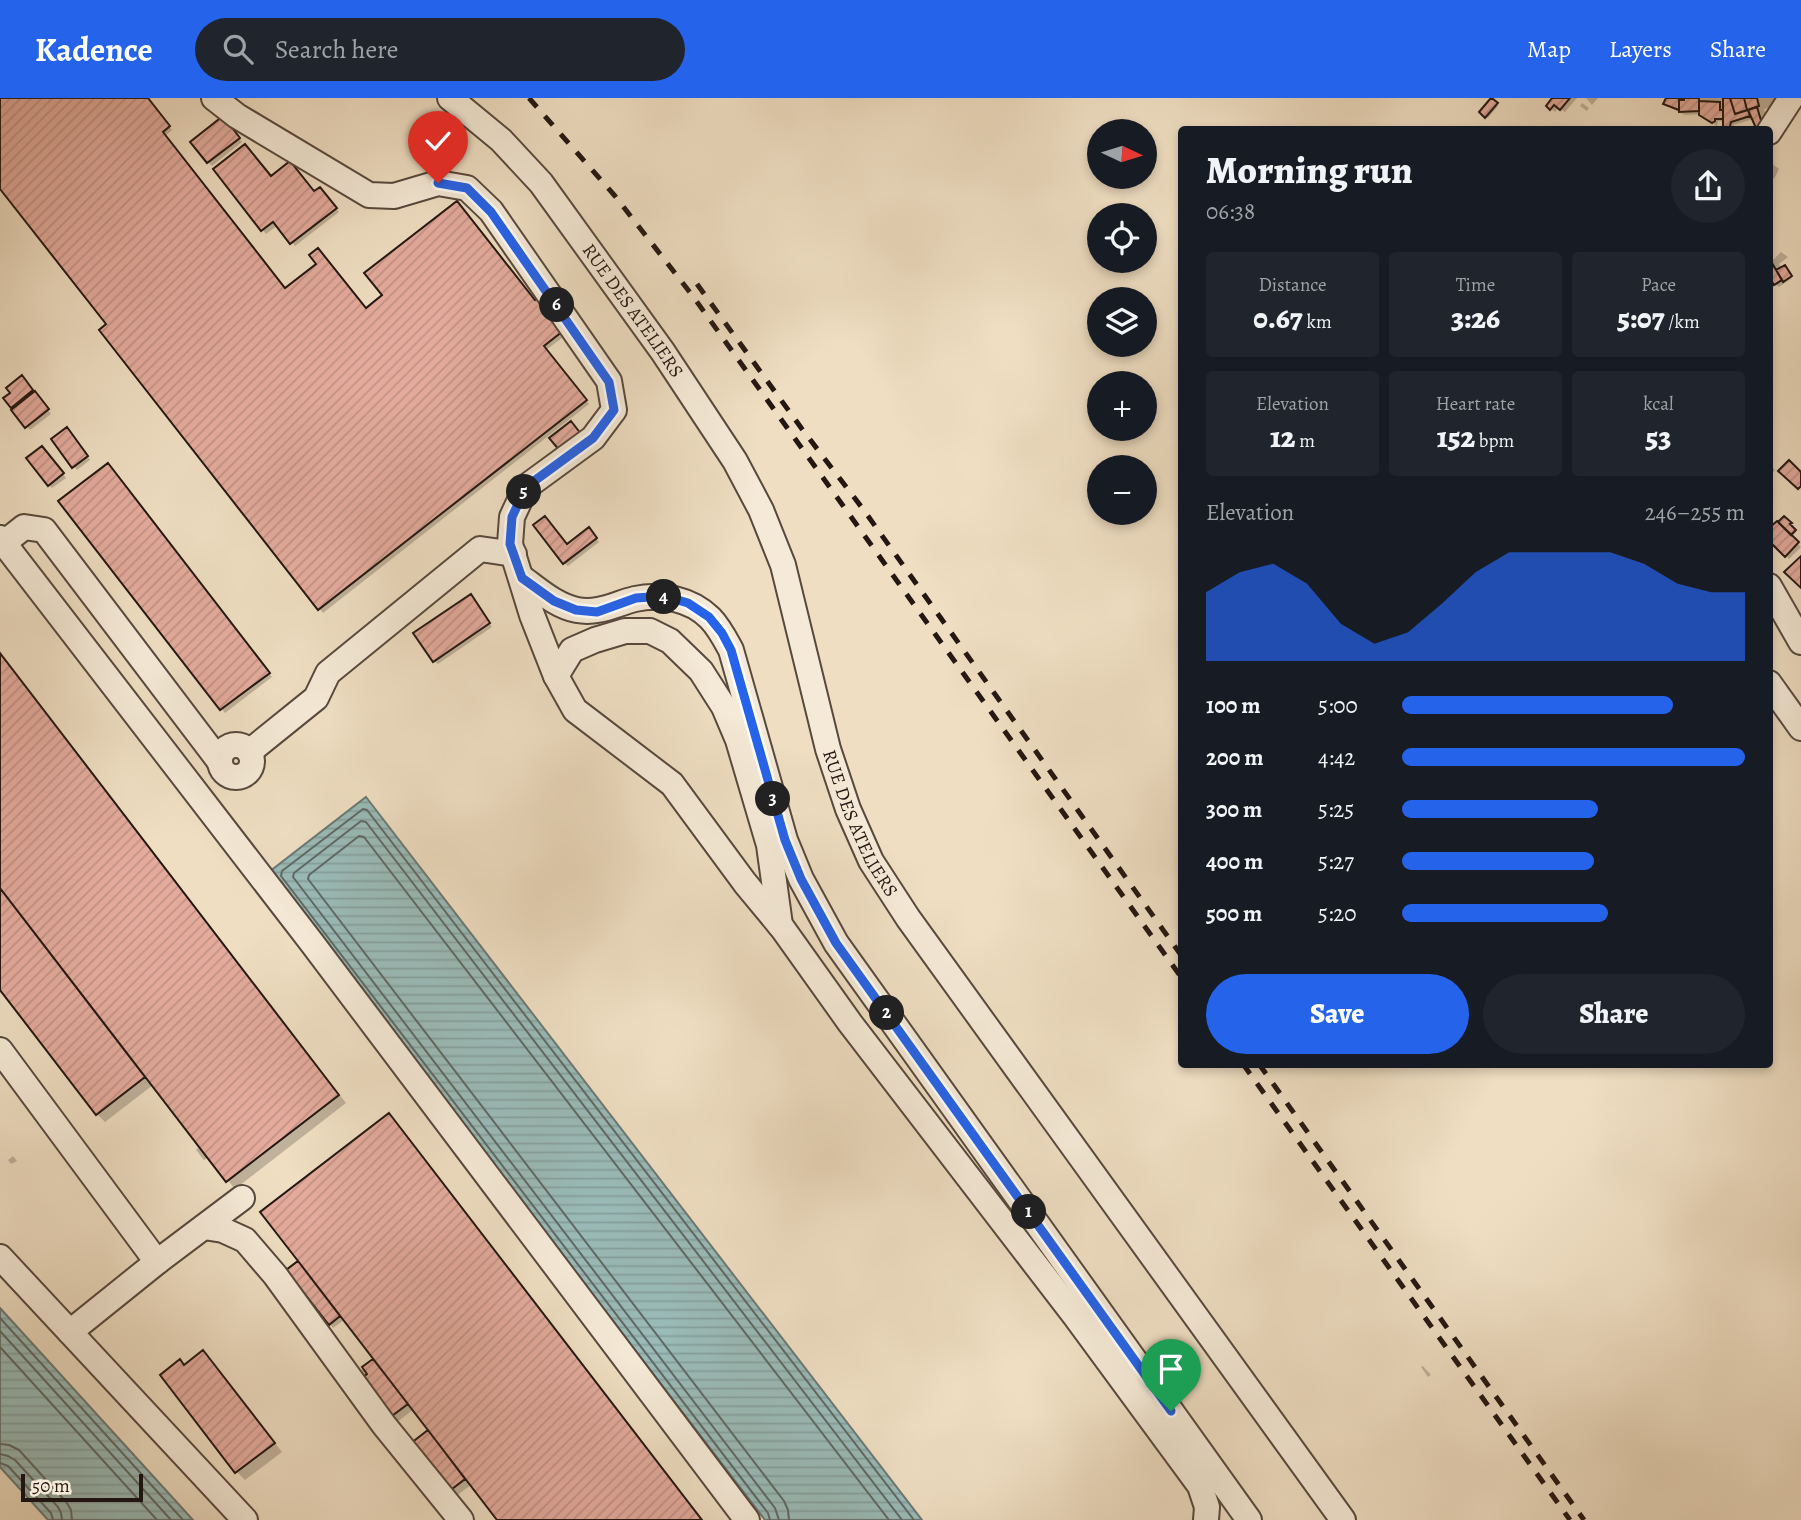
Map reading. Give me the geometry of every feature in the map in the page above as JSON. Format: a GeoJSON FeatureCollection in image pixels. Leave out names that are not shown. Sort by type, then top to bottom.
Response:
{"type":"FeatureCollection","features":[{"type":"Feature","properties":{"kind":"street"},"geometry":{"type":"LineString","coordinates":[[214,98],[237,116],[369,195],[394,196],[438,183],[467,188],[491,212],[609,382],[614,410],[593,438],[526,487],[512,517],[510,544],[556,676],[575,710],[672,785],[780,925],[850,1023],[1075,1315],[1200,1486],[1207,1507],[1206,1520]]}},
{"type":"Feature","properties":{"kind":"street","name":"RUE DES ATELIERS"},"geometry":{"type":"LineString","coordinates":[[450,98],[501,140],[541,183],[663,352],[735,461],[761,510],[783,565],[828,749],[848,809],[871,860],[908,918],[1343,1520]]}},
{"type":"Feature","properties":{"kind":"street"},"geometry":{"type":"LineString","coordinates":[[1773,126],[1791,98]]}},
{"type":"Feature","properties":{"kind":"street"},"geometry":{"type":"LineString","coordinates":[[513,554],[480,549],[328,673],[316,698],[249,752],[241,746],[231,746],[223,752],[220,762],[44,530],[24,527],[2,541],[320,954],[747,1520]]}},
{"type":"Feature","properties":{"kind":"street"},"geometry":{"type":"LineString","coordinates":[[522,578],[554,601],[576,610],[597,612],[636,598],[664,596],[688,603],[709,617],[722,633],[731,650],[785,840],[819,914],[1249,1520]]}},
{"type":"Feature","properties":{"kind":"street"},"geometry":{"type":"LineString","coordinates":[[1773,593],[1801,642]]}},
{"type":"Feature","properties":{"kind":"street"},"geometry":{"type":"LineString","coordinates":[[556,676],[572,650],[625,631],[650,631],[670,641],[701,671],[724,707],[738,740],[769,845],[780,925]]}},
{"type":"Feature","properties":{"kind":"street"},"geometry":{"type":"LineString","coordinates":[[1773,689],[1801,728]]}},
{"type":"Feature","properties":{"kind":"street"},"geometry":{"type":"LineString","coordinates":[[0,1050],[157,1262]]}},
{"type":"Feature","properties":{"kind":"street"},"geometry":{"type":"LineString","coordinates":[[70,1332],[242,1198]]}},
{"type":"Feature","properties":{"kind":"street"},"geometry":{"type":"LineString","coordinates":[[204,1227],[223,1230],[245,1240],[275,1275],[384,1425],[461,1520]]}},
{"type":"Feature","properties":{"kind":"street"},"geometry":{"type":"LineString","coordinates":[[0,1257],[245,1520]]}},
{"type":"Feature","properties":{"kind":"water"},"geometry":{"type":"Polygon","coordinates":[[[366,797],[922,1520],[765,1520],[269,872],[366,797]]]}},
{"type":"Feature","properties":{"kind":"water"},"geometry":{"type":"Polygon","coordinates":[[[0,1308],[193,1520],[48,1520],[0,1467],[0,1308]]]}},
{"type":"Feature","properties":{"kind":"building"},"geometry":{"type":"Polygon","coordinates":[[[0,98],[148,98],[170,126],[163,132],[285,288],[316,264],[309,255],[318,248],[366,308],[382,295],[364,273],[457,201],[535,300],[542,294],[568,327],[544,346],[587,400],[318,610],[99,330],[106,324],[0,189],[0,98]]]}},
{"type":"Feature","properties":{"kind":"building"},"geometry":{"type":"Polygon","coordinates":[[[1552,98],[1570,98],[1560,110],[1554,105],[1550,110],[1546,106],[1552,98]]]}},
{"type":"Feature","properties":{"kind":"building"},"geometry":{"type":"Polygon","coordinates":[[[1666,98],[1684,100],[1679,100],[1679,110],[1663,104],[1666,98]]]}},
{"type":"Feature","properties":{"kind":"building"},"geometry":{"type":"Polygon","coordinates":[[[1699,98],[1699,111],[1679,112],[1679,100],[1699,98]]]}},
{"type":"Feature","properties":{"kind":"building"},"geometry":{"type":"Polygon","coordinates":[[[1723,98],[1730,98],[1735,114],[1748,110],[1750,116],[1731,122],[1730,126],[1723,126],[1723,98]]]}},
{"type":"Feature","properties":{"kind":"building"},"geometry":{"type":"Polygon","coordinates":[[[1730,98],[1744,98],[1747,110],[1735,114],[1730,98]]]}},
{"type":"Feature","properties":{"kind":"building"},"geometry":{"type":"Polygon","coordinates":[[[1744,98],[1757,98],[1759,106],[1747,110],[1744,98]]]}},
{"type":"Feature","properties":{"kind":"building"},"geometry":{"type":"Polygon","coordinates":[[[1490,99],[1498,103],[1485,118],[1479,112],[1490,99]]]}},
{"type":"Feature","properties":{"kind":"building"},"geometry":{"type":"Polygon","coordinates":[[[1699,101],[1720,102],[1723,119],[1715,119],[1712,123],[1699,115],[1699,101]]]}},
{"type":"Feature","properties":{"kind":"building"},"geometry":{"type":"Polygon","coordinates":[[[1757,107],[1763,126],[1755,126],[1748,110],[1757,107]]]}},
{"type":"Feature","properties":{"kind":"building"},"geometry":{"type":"Polygon","coordinates":[[[223,116],[240,138],[207,163],[190,142],[223,116]]]}},
{"type":"Feature","properties":{"kind":"building"},"geometry":{"type":"Polygon","coordinates":[[[245,144],[271,176],[290,161],[314,191],[320,187],[337,208],[290,244],[273,222],[261,231],[213,169],[245,144]]]}},
{"type":"Feature","properties":{"kind":"building"},"geometry":{"type":"Polygon","coordinates":[[[1773,265],[1782,280],[1773,283],[1773,265]]]}},
{"type":"Feature","properties":{"kind":"building"},"geometry":{"type":"Polygon","coordinates":[[[1785,265],[1792,276],[1783,282],[1776,270],[1785,265]]]}},
{"type":"Feature","properties":{"kind":"building"},"geometry":{"type":"Polygon","coordinates":[[[22,375],[33,390],[11,408],[3,398],[10,393],[6,388],[22,375]]]}},
{"type":"Feature","properties":{"kind":"building"},"geometry":{"type":"Polygon","coordinates":[[[35,391],[49,409],[25,428],[11,410],[35,391]]]}},
{"type":"Feature","properties":{"kind":"building"},"geometry":{"type":"Polygon","coordinates":[[[571,421],[581,434],[560,451],[549,438],[571,421]]]}},
{"type":"Feature","properties":{"kind":"building"},"geometry":{"type":"Polygon","coordinates":[[[67,427],[88,456],[72,468],[51,439],[67,427]]]}},
{"type":"Feature","properties":{"kind":"building"},"geometry":{"type":"Polygon","coordinates":[[[42,446],[64,473],[48,486],[26,458],[42,446]]]}},
{"type":"Feature","properties":{"kind":"building"},"geometry":{"type":"Polygon","coordinates":[[[1789,460],[1801,472],[1801,486],[1798,489],[1778,471],[1789,460]]]}},
{"type":"Feature","properties":{"kind":"building"},"geometry":{"type":"Polygon","coordinates":[[[108,463],[270,673],[220,710],[58,501],[108,463]]]}},
{"type":"Feature","properties":{"kind":"building"},"geometry":{"type":"Polygon","coordinates":[[[545,516],[567,544],[589,527],[597,538],[563,564],[533,525],[545,516]]]}},
{"type":"Feature","properties":{"kind":"building"},"geometry":{"type":"Polygon","coordinates":[[[1784,516],[1796,530],[1791,535],[1778,522],[1784,516]]]}},
{"type":"Feature","properties":{"kind":"building"},"geometry":{"type":"Polygon","coordinates":[[[1777,521],[1799,542],[1785,557],[1773,545],[1773,524],[1777,521]]]}},
{"type":"Feature","properties":{"kind":"building"},"geometry":{"type":"Polygon","coordinates":[[[1801,556],[1801,588],[1784,572],[1801,556]]]}},
{"type":"Feature","properties":{"kind":"building"},"geometry":{"type":"Polygon","coordinates":[[[471,594],[490,623],[433,662],[413,633],[471,594]]]}},
{"type":"Feature","properties":{"kind":"building"},"geometry":{"type":"Polygon","coordinates":[[[0,653],[339,1095],[226,1182],[0,888],[0,653]]]}},
{"type":"Feature","properties":{"kind":"building"},"geometry":{"type":"Polygon","coordinates":[[[0,888],[145,1077],[96,1115],[0,990],[0,888]]]}},
{"type":"Feature","properties":{"kind":"building"},"geometry":{"type":"Polygon","coordinates":[[[389,1113],[702,1520],[497,1520],[260,1212],[389,1113]]]}},
{"type":"Feature","properties":{"kind":"building"},"geometry":{"type":"Polygon","coordinates":[[[298,1261],[340,1316],[329,1325],[286,1270],[298,1261]]]}},
{"type":"Feature","properties":{"kind":"building"},"geometry":{"type":"Polygon","coordinates":[[[203,1350],[275,1443],[235,1473],[160,1375],[180,1359],[184,1365],[203,1350]]]}},
{"type":"Feature","properties":{"kind":"building"},"geometry":{"type":"Polygon","coordinates":[[[373,1359],[408,1404],[385,1421],[356,1383],[367,1374],[362,1367],[373,1359]]]}},
{"type":"Feature","properties":{"kind":"building"},"geometry":{"type":"Polygon","coordinates":[[[428,1430],[465,1479],[448,1492],[410,1444],[428,1430]]]}},
{"type":"Feature","properties":{"kind":"railway"},"geometry":{"type":"LineString","coordinates":[[529,98],[615,196],[692,295],[1178,973]]}},
{"type":"Feature","properties":{"kind":"railway"},"geometry":{"type":"LineString","coordinates":[[697,284],[863,509],[1178,951]]}},
{"type":"Feature","properties":{"kind":"railway"},"geometry":{"type":"LineString","coordinates":[[1246,1068],[1570,1520]]}},
{"type":"Feature","properties":{"kind":"railway"},"geometry":{"type":"LineString","coordinates":[[1262,1068],[1584,1520]]}},
{"type":"Feature","properties":{"kind":"route"},"geometry":{"type":"LineString","coordinates":[[438,183],[467,188],[491,212],[609,382],[614,410],[593,438],[526,487],[512,517],[510,544],[522,578],[554,601],[576,610],[597,612],[636,598],[664,596],[688,603],[709,617],[722,633],[731,650],[785,840],[801,879],[836,943],[1171,1411]]}}]}
